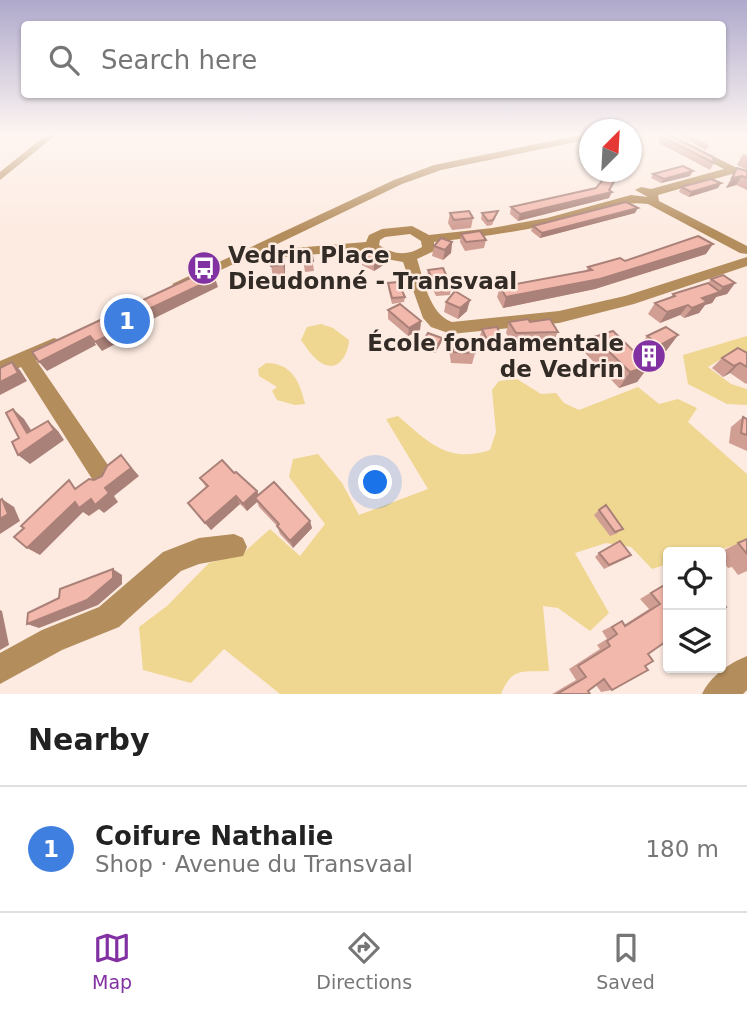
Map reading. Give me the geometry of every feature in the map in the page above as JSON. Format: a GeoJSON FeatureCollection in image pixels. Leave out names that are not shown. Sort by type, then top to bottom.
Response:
{"type":"FeatureCollection","features":[{"type":"Feature","properties":{"kind":"street"},"geometry":{"type":"LineString","coordinates":[[169,289],[398,182],[437,167]]}},
{"type":"Feature","properties":{"kind":"street"},"geometry":{"type":"LineString","coordinates":[[728,167],[747,177]]}},
{"type":"Feature","properties":{"kind":"street"},"geometry":{"type":"LineString","coordinates":[[373,246],[374,238],[382,233],[412,230],[427,239],[492,232],[537,223],[631,198],[651,197],[733,170]]}},
{"type":"Feature","properties":{"kind":"street"},"geometry":{"type":"LineString","coordinates":[[651,197],[747,255]]}},
{"type":"Feature","properties":{"kind":"street"},"geometry":{"type":"LineString","coordinates":[[257,248],[282,253],[373,246],[381,254],[397,259],[421,254],[429,248],[427,239]]}},
{"type":"Feature","properties":{"kind":"street"},"geometry":{"type":"LineString","coordinates":[[409,258],[429,314],[437,323],[451,328],[559,317],[628,300],[747,255]]}},
{"type":"Feature","properties":{"kind":"street"},"geometry":{"type":"LineString","coordinates":[[0,369],[73,335]]}},
{"type":"Feature","properties":{"kind":"street"},"geometry":{"type":"LineString","coordinates":[[24,358],[102,475]]}},
{"type":"Feature","properties":{"kind":"street"},"geometry":{"type":"LineString","coordinates":[[0,669],[52,640],[109,617],[172,561],[199,551],[234,547]]}},
{"type":"Feature","properties":{"kind":"street"},"geometry":{"type":"LineString","coordinates":[[718,694],[747,671]]}},
{"type":"Feature","properties":{"kind":"shaded area"},"geometry":{"type":"Polygon","coordinates":[[[321,324],[333,328],[349,340],[344,357],[332,366],[320,362],[301,340],[307,327],[321,324]]]}},
{"type":"Feature","properties":{"kind":"shaded area"},"geometry":{"type":"Polygon","coordinates":[[[747,336],[747,362],[728,355],[708,367],[731,384],[747,389],[747,405],[727,404],[688,384],[683,355],[747,336]]]}},
{"type":"Feature","properties":{"kind":"shaded area"},"geometry":{"type":"Polygon","coordinates":[[[266,363],[282,366],[293,375],[305,404],[295,405],[277,400],[272,391],[277,387],[259,376],[258,369],[266,363]]]}},
{"type":"Feature","properties":{"kind":"shaded area"},"geometry":{"type":"Polygon","coordinates":[[[517,379],[541,394],[556,393],[564,403],[579,410],[638,387],[659,404],[678,399],[697,408],[688,422],[747,474],[747,542],[726,548],[663,547],[663,566],[652,569],[631,547],[606,543],[575,553],[609,613],[590,631],[558,608],[543,606],[549,671],[514,675],[501,694],[280,694],[224,649],[191,683],[143,670],[139,627],[167,606],[209,563],[242,554],[270,529],[300,556],[325,524],[289,477],[293,459],[318,454],[342,483],[359,515],[428,489],[386,419],[398,416],[429,442],[450,452],[475,454],[490,450],[496,432],[492,390],[499,381],[517,379]]]}},
{"type":"Feature","properties":{"kind":"building"},"geometry":{"type":"Polygon","coordinates":[[[678,167],[693,171],[664,179],[653,174],[678,167]]]}},
{"type":"Feature","properties":{"kind":"building"},"geometry":{"type":"Polygon","coordinates":[[[737,168],[747,171],[747,178],[732,178],[737,168]]]}},
{"type":"Feature","properties":{"kind":"building"},"geometry":{"type":"Polygon","coordinates":[[[711,179],[721,183],[691,192],[681,187],[711,179]]]}},
{"type":"Feature","properties":{"kind":"building"},"geometry":{"type":"Polygon","coordinates":[[[601,182],[614,182],[609,190],[612,192],[520,214],[511,207],[596,188],[601,182]]]}},
{"type":"Feature","properties":{"kind":"building"},"geometry":{"type":"Polygon","coordinates":[[[626,202],[638,208],[542,233],[533,226],[626,202]]]}},
{"type":"Feature","properties":{"kind":"building"},"geometry":{"type":"Polygon","coordinates":[[[469,211],[473,218],[454,220],[450,213],[469,211]]]}},
{"type":"Feature","properties":{"kind":"building"},"geometry":{"type":"Polygon","coordinates":[[[498,211],[493,220],[488,221],[482,213],[498,211]]]}},
{"type":"Feature","properties":{"kind":"building"},"geometry":{"type":"Polygon","coordinates":[[[480,231],[486,240],[466,242],[461,234],[480,231]]]}},
{"type":"Feature","properties":{"kind":"building"},"geometry":{"type":"Polygon","coordinates":[[[698,236],[713,244],[600,279],[506,297],[500,287],[592,270],[588,267],[620,258],[625,261],[698,236]]]}},
{"type":"Feature","properties":{"kind":"building"},"geometry":{"type":"Polygon","coordinates":[[[441,238],[452,242],[445,250],[434,246],[441,238]]]}},
{"type":"Feature","properties":{"kind":"building"},"geometry":{"type":"Polygon","coordinates":[[[370,249],[385,253],[374,261],[362,254],[370,249]]]}},
{"type":"Feature","properties":{"kind":"building"},"geometry":{"type":"Polygon","coordinates":[[[311,250],[313,261],[303,262],[302,251],[311,250]]]}},
{"type":"Feature","properties":{"kind":"building"},"geometry":{"type":"Polygon","coordinates":[[[284,253],[283,265],[271,266],[272,254],[284,253]]]}},
{"type":"Feature","properties":{"kind":"building"},"geometry":{"type":"Polygon","coordinates":[[[443,268],[451,286],[437,288],[428,270],[443,268]]]}},
{"type":"Feature","properties":{"kind":"building"},"geometry":{"type":"Polygon","coordinates":[[[207,272],[215,278],[106,329],[111,334],[95,342],[90,336],[39,362],[32,352],[188,279],[207,272]]]}},
{"type":"Feature","properties":{"kind":"building"},"geometry":{"type":"Polygon","coordinates":[[[723,275],[735,283],[723,287],[711,279],[723,275]]]}},
{"type":"Feature","properties":{"kind":"building"},"geometry":{"type":"Polygon","coordinates":[[[398,282],[405,297],[392,298],[388,283],[398,282]]]}},
{"type":"Feature","properties":{"kind":"building"},"geometry":{"type":"Polygon","coordinates":[[[708,283],[720,292],[702,298],[707,302],[692,308],[688,305],[667,312],[655,303],[675,296],[673,294],[708,283]]]}},
{"type":"Feature","properties":{"kind":"building"},"geometry":{"type":"Polygon","coordinates":[[[455,291],[470,300],[460,308],[446,302],[455,291]]]}},
{"type":"Feature","properties":{"kind":"building"},"geometry":{"type":"Polygon","coordinates":[[[400,304],[421,321],[409,328],[388,310],[400,304]]]}},
{"type":"Feature","properties":{"kind":"building"},"geometry":{"type":"Polygon","coordinates":[[[528,319],[530,322],[550,319],[558,332],[516,333],[509,322],[528,319]]]}},
{"type":"Feature","properties":{"kind":"building"},"geometry":{"type":"Polygon","coordinates":[[[497,327],[502,338],[487,340],[482,329],[497,327]]]}},
{"type":"Feature","properties":{"kind":"building"},"geometry":{"type":"Polygon","coordinates":[[[666,327],[678,335],[660,345],[647,336],[666,327]]]}},
{"type":"Feature","properties":{"kind":"building"},"geometry":{"type":"Polygon","coordinates":[[[613,331],[649,366],[630,372],[594,337],[613,331]]]}},
{"type":"Feature","properties":{"kind":"building"},"geometry":{"type":"Polygon","coordinates":[[[428,333],[442,338],[436,348],[422,343],[428,333]]]}},
{"type":"Feature","properties":{"kind":"building"},"geometry":{"type":"Polygon","coordinates":[[[452,339],[473,340],[475,353],[453,352],[452,339]]]}},
{"type":"Feature","properties":{"kind":"building"},"geometry":{"type":"Polygon","coordinates":[[[738,348],[747,353],[747,367],[740,363],[734,366],[722,358],[738,348]]]}},
{"type":"Feature","properties":{"kind":"building"},"geometry":{"type":"Polygon","coordinates":[[[12,362],[18,373],[0,382],[0,368],[12,362]]]}},
{"type":"Feature","properties":{"kind":"building"},"geometry":{"type":"Polygon","coordinates":[[[13,409],[27,433],[48,421],[54,430],[18,455],[12,442],[19,438],[6,413],[13,409]]]}},
{"type":"Feature","properties":{"kind":"building"},"geometry":{"type":"Polygon","coordinates":[[[743,417],[747,419],[747,435],[741,433],[743,417]]]}},
{"type":"Feature","properties":{"kind":"building"},"geometry":{"type":"Polygon","coordinates":[[[121,455],[131,468],[105,488],[109,493],[95,505],[91,499],[79,508],[75,502],[27,548],[14,537],[24,528],[21,526],[69,480],[75,489],[89,479],[94,480],[102,476],[107,466],[121,455]]]}},
{"type":"Feature","properties":{"kind":"building"},"geometry":{"type":"Polygon","coordinates":[[[222,460],[257,491],[243,504],[236,496],[205,523],[188,503],[208,486],[200,478],[222,460]]]}},
{"type":"Feature","properties":{"kind":"building"},"geometry":{"type":"Polygon","coordinates":[[[274,482],[310,521],[290,541],[277,526],[279,524],[255,498],[274,482]]]}},
{"type":"Feature","properties":{"kind":"building"},"geometry":{"type":"Polygon","coordinates":[[[2,499],[8,514],[0,519],[0,500],[2,499]]]}},
{"type":"Feature","properties":{"kind":"building"},"geometry":{"type":"Polygon","coordinates":[[[606,505],[623,529],[615,532],[599,510],[606,505]]]}},
{"type":"Feature","properties":{"kind":"building"},"geometry":{"type":"Polygon","coordinates":[[[747,539],[747,554],[738,543],[747,539]]]}},
{"type":"Feature","properties":{"kind":"building"},"geometry":{"type":"Polygon","coordinates":[[[620,541],[631,555],[609,565],[599,553],[620,541]]]}},
{"type":"Feature","properties":{"kind":"building"},"geometry":{"type":"Polygon","coordinates":[[[113,569],[113,578],[87,600],[27,624],[28,613],[59,598],[60,589],[113,569]]]}},
{"type":"Feature","properties":{"kind":"building"},"geometry":{"type":"Polygon","coordinates":[[[663,586],[663,644],[648,654],[653,661],[645,666],[648,670],[612,690],[604,679],[588,691],[590,694],[557,694],[586,677],[578,666],[610,646],[607,641],[617,634],[612,627],[622,621],[625,626],[660,604],[651,593],[663,586]]]}},
{"type":"Feature","properties":{"kind":"place","name":"Vedrin Place Dieudonné - Transvaal"},"geometry":{"type":"Point","coordinates":[204,268]}},
{"type":"Feature","properties":{"kind":"place","name":"Coifure Nathalie"},"geometry":{"type":"Point","coordinates":[127,321]}},
{"type":"Feature","properties":{"kind":"place","name":"École fondamentale de Vedrin"},"geometry":{"type":"Point","coordinates":[649,356]}}]}
